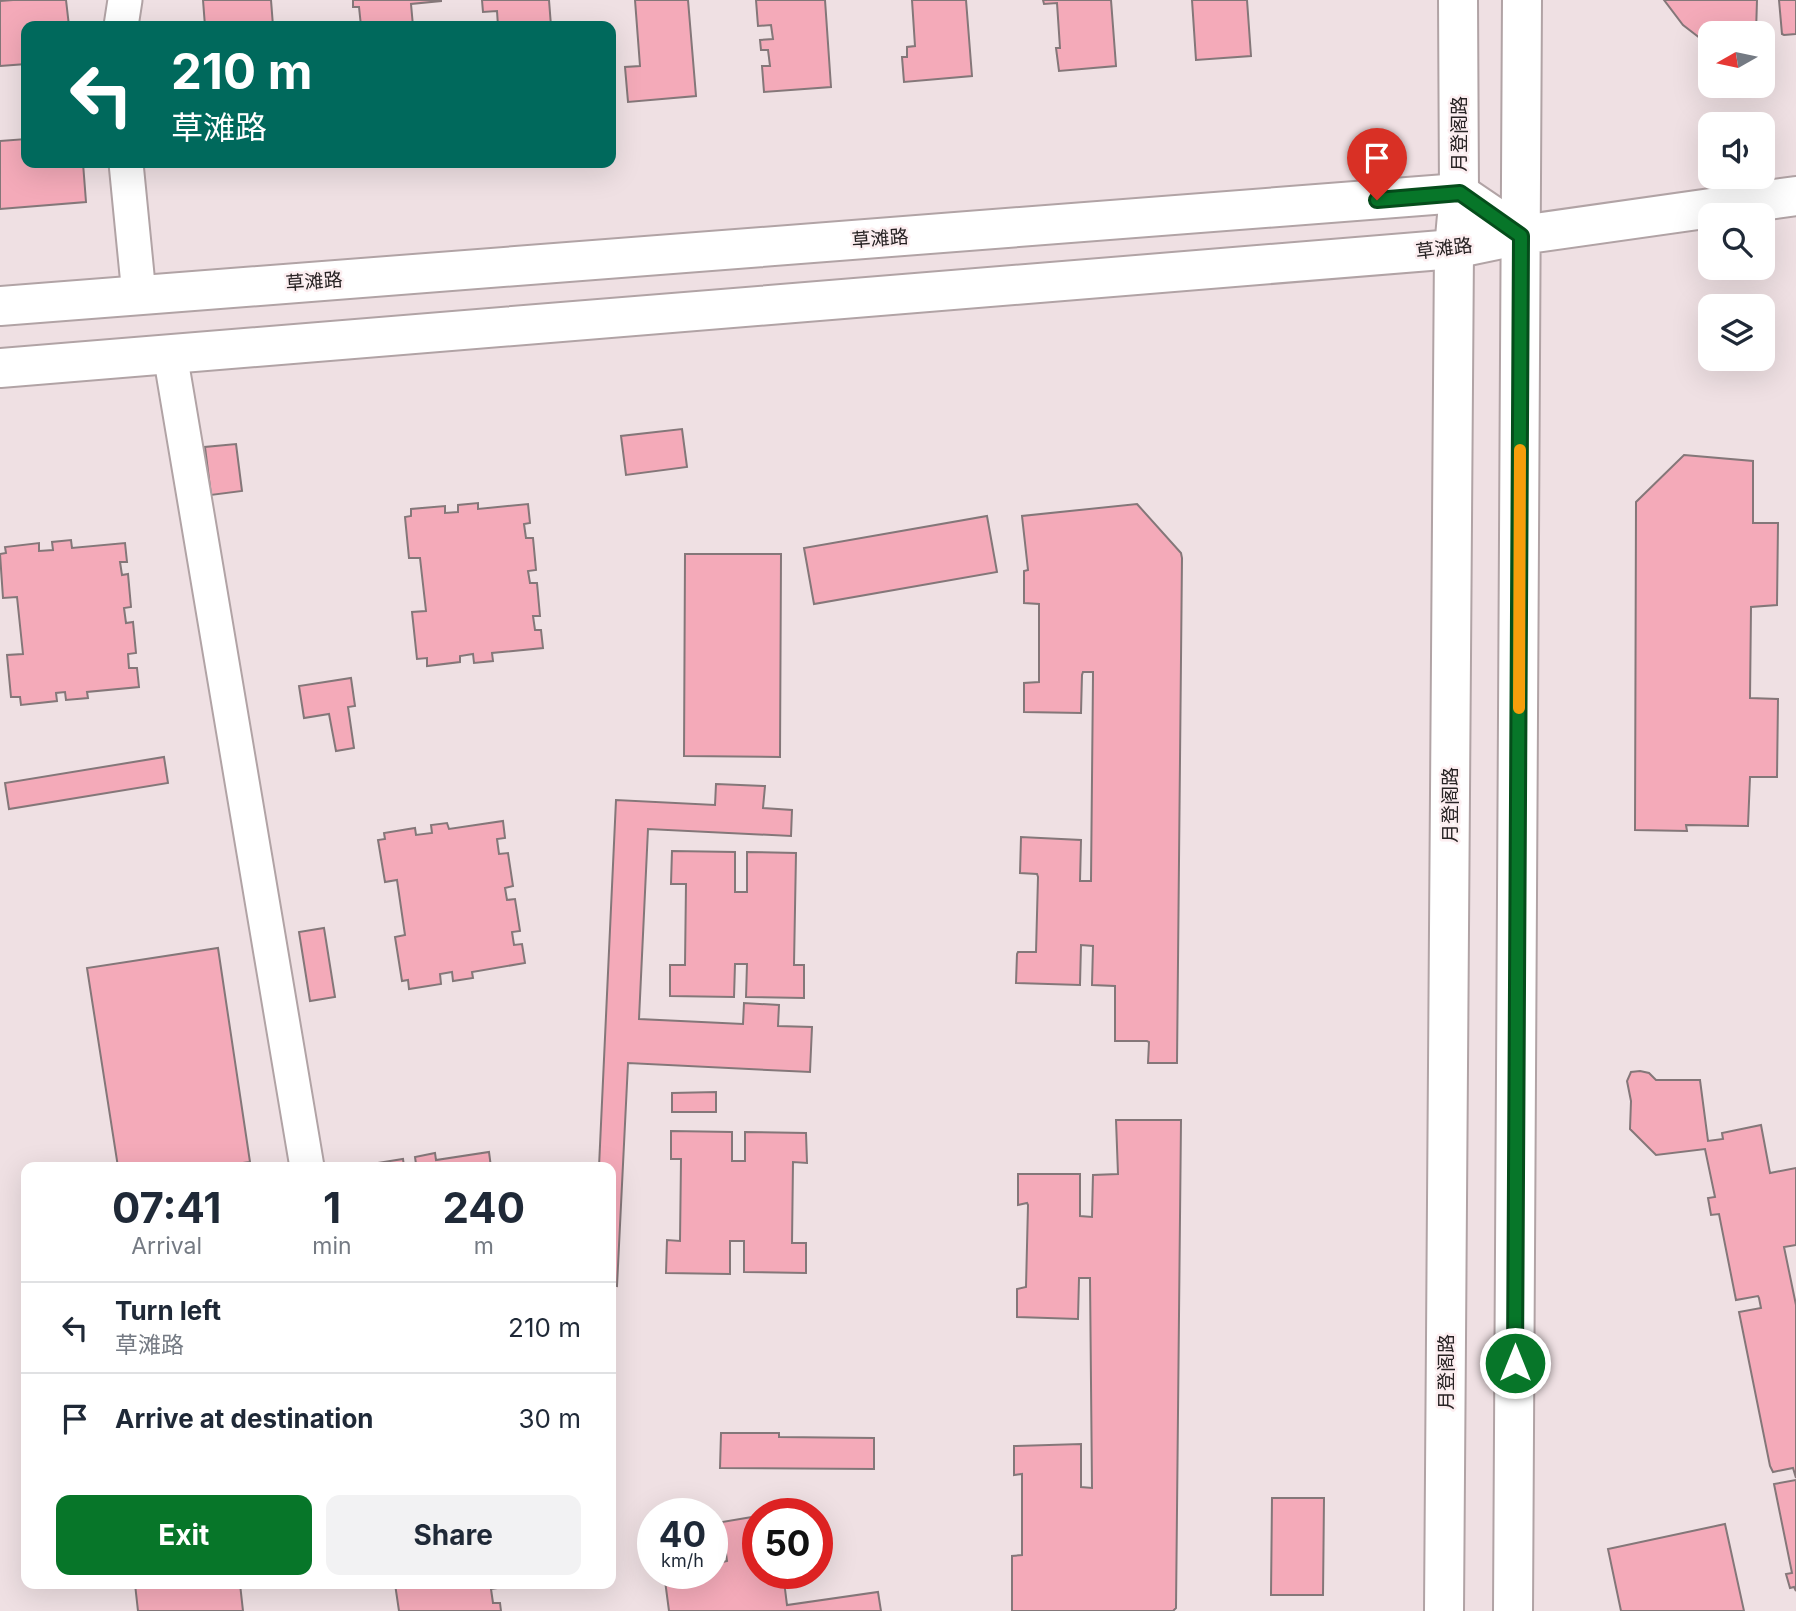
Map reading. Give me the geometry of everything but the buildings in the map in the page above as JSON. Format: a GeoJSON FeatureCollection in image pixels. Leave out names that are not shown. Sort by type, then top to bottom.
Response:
{"type":"FeatureCollection","features":[{"type":"Feature","properties":{"kind":"main road","name":"月登阁路"},"geometry":{"type":"LineString","coordinates":[[1444,1611],[1454,249],[1460,193],[1458,0]]}},
{"type":"Feature","properties":{"kind":"main road"},"geometry":{"type":"LineString","coordinates":[[1513,1611],[1522,0]]}},
{"type":"Feature","properties":{"kind":"main road","name":"草滩路"},"geometry":{"type":"LineString","coordinates":[[0,306],[1460,193],[1521,236]]}},
{"type":"Feature","properties":{"kind":"main road"},"geometry":{"type":"LineString","coordinates":[[1521,236],[1796,196]]}},
{"type":"Feature","properties":{"kind":"main road","name":"草滩路"},"geometry":{"type":"LineString","coordinates":[[0,368],[1454,249],[1521,236]]}},
{"type":"Feature","properties":{"kind":"street"},"geometry":{"type":"LineString","coordinates":[[122,21],[125,0]]}},
{"type":"Feature","properties":{"kind":"street"},"geometry":{"type":"LineString","coordinates":[[126,168],[139,295]]}},
{"type":"Feature","properties":{"kind":"street"},"geometry":{"type":"LineString","coordinates":[[170,354],[306,1162]]}},
{"type":"Feature","properties":{"kind":"slow traffic"},"geometry":{"type":"LineString","coordinates":[[1519,708],[1520,450]]}},
{"type":"Feature","properties":{"kind":"route"},"geometry":{"type":"LineString","coordinates":[[1377,200],[1460,193],[1521,236],[1515,1363]]}}]}
